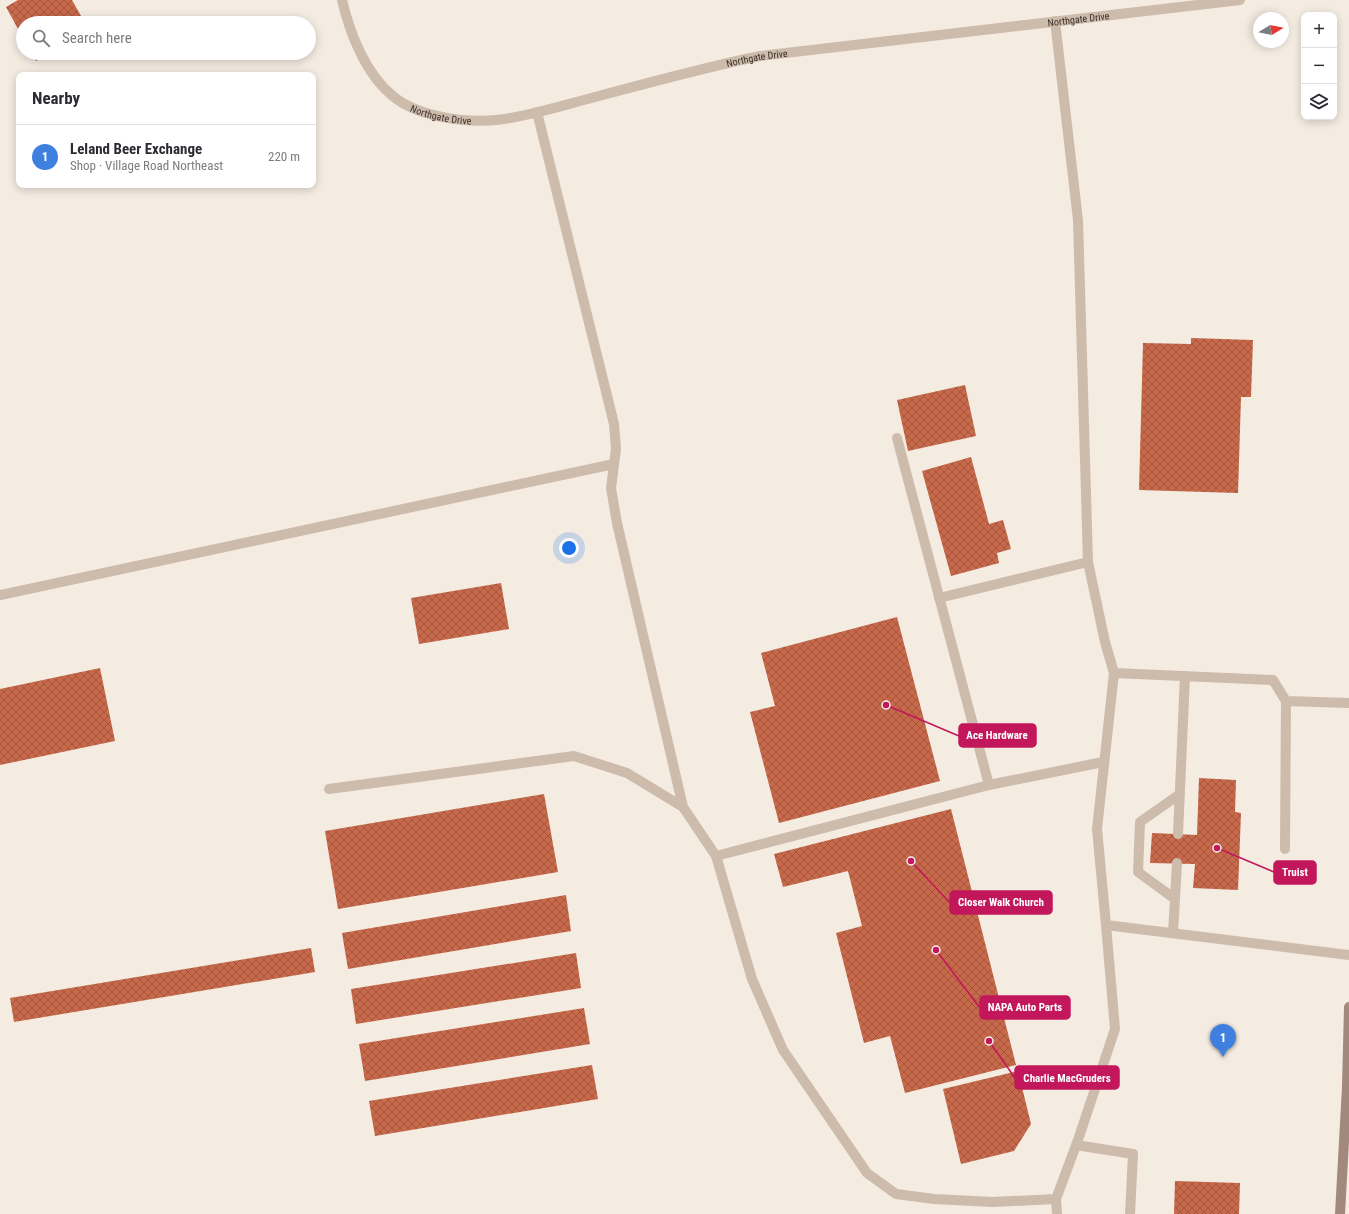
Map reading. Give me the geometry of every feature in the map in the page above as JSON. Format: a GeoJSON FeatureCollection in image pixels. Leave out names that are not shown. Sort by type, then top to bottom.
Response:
{"type":"FeatureCollection","features":[{"type":"Feature","properties":{"kind":"main road"},"geometry":{"type":"LineString","coordinates":[[1340,1214],[1347,1087],[1349,1007]]}},
{"type":"Feature","properties":{"kind":"street","name":"Northgate Drive"},"geometry":{"type":"LineString","coordinates":[[342,0],[357,45],[372,72],[394,97],[422,112],[459,120],[496,120],[537,112],[710,66],[760,56],[1240,0]]}},
{"type":"Feature","properties":{"kind":"street"},"geometry":{"type":"LineString","coordinates":[[1055,22],[1078,220],[1088,562],[1105,642],[1114,673],[1096,829],[1115,1029],[1056,1199],[1057,1214]]}},
{"type":"Feature","properties":{"kind":"street"},"geometry":{"type":"LineString","coordinates":[[537,112],[614,424],[616,449],[611,488],[684,807],[716,856],[752,979],[783,1050],[867,1173],[896,1194],[934,1199],[994,1202],[1056,1199]]}},
{"type":"Feature","properties":{"kind":"street"},"geometry":{"type":"LineString","coordinates":[[897,438],[989,785]]}},
{"type":"Feature","properties":{"kind":"street"},"geometry":{"type":"LineString","coordinates":[[0,595],[614,464]]}},
{"type":"Feature","properties":{"kind":"street"},"geometry":{"type":"LineString","coordinates":[[939,598],[1088,562]]}},
{"type":"Feature","properties":{"kind":"street"},"geometry":{"type":"LineString","coordinates":[[1114,673],[1273,680],[1286,702],[1285,849]]}},
{"type":"Feature","properties":{"kind":"street"},"geometry":{"type":"LineString","coordinates":[[1178,834],[1185,676]]}},
{"type":"Feature","properties":{"kind":"street"},"geometry":{"type":"LineString","coordinates":[[1286,702],[1349,703]]}},
{"type":"Feature","properties":{"kind":"street"},"geometry":{"type":"LineString","coordinates":[[329,789],[574,756],[627,773],[684,807]]}},
{"type":"Feature","properties":{"kind":"street"},"geometry":{"type":"LineString","coordinates":[[716,856],[989,785],[1103,762]]}},
{"type":"Feature","properties":{"kind":"street"},"geometry":{"type":"LineString","coordinates":[[1175,898],[1138,872],[1140,822],[1180,794]]}},
{"type":"Feature","properties":{"kind":"street"},"geometry":{"type":"LineString","coordinates":[[1173,933],[1177,863]]}},
{"type":"Feature","properties":{"kind":"street"},"geometry":{"type":"LineString","coordinates":[[1106,926],[1349,955]]}},
{"type":"Feature","properties":{"kind":"street"},"geometry":{"type":"LineString","coordinates":[[1076,1145],[1133,1154],[1130,1214]]}},
{"type":"Feature","properties":{"kind":"building"},"geometry":{"type":"Polygon","coordinates":[[[18,0],[72,0],[81,16],[16,16],[16,25],[6,7],[18,0]]]}},
{"type":"Feature","properties":{"kind":"building"},"geometry":{"type":"Polygon","coordinates":[[[1191,338],[1253,340],[1251,397],[1241,397],[1238,493],[1139,490],[1143,343],[1191,344],[1191,338]]]}},
{"type":"Feature","properties":{"kind":"building"},"geometry":{"type":"Polygon","coordinates":[[[965,385],[976,436],[908,451],[897,400],[965,385]]]}},
{"type":"Feature","properties":{"kind":"building"},"geometry":{"type":"Polygon","coordinates":[[[971,457],[989,524],[1003,520],[1011,549],[997,553],[999,563],[951,576],[922,471],[971,457]]]}},
{"type":"Feature","properties":{"kind":"building"},"geometry":{"type":"Polygon","coordinates":[[[501,583],[509,629],[419,644],[411,598],[501,583]]]}},
{"type":"Feature","properties":{"kind":"building"},"geometry":{"type":"Polygon","coordinates":[[[897,617],[940,781],[779,823],[750,712],[775,706],[761,653],[897,617]]]}},
{"type":"Feature","properties":{"kind":"building"},"geometry":{"type":"Polygon","coordinates":[[[100,668],[115,741],[0,765],[0,689],[100,668]]]}},
{"type":"Feature","properties":{"kind":"building"},"geometry":{"type":"Polygon","coordinates":[[[1199,778],[1236,780],[1235,812],[1241,813],[1238,890],[1193,888],[1195,864],[1150,863],[1152,833],[1197,835],[1199,778]]]}},
{"type":"Feature","properties":{"kind":"building"},"geometry":{"type":"Polygon","coordinates":[[[544,794],[558,872],[338,909],[325,831],[544,794]]]}},
{"type":"Feature","properties":{"kind":"building"},"geometry":{"type":"Polygon","coordinates":[[[951,809],[1016,1065],[905,1093],[890,1036],[864,1043],[836,933],[862,926],[848,871],[783,887],[774,854],[951,809]]]}},
{"type":"Feature","properties":{"kind":"building"},"geometry":{"type":"Polygon","coordinates":[[[566,895],[571,931],[348,969],[342,933],[566,895]]]}},
{"type":"Feature","properties":{"kind":"building"},"geometry":{"type":"Polygon","coordinates":[[[311,948],[315,972],[14,1022],[10,998],[311,948]]]}},
{"type":"Feature","properties":{"kind":"building"},"geometry":{"type":"Polygon","coordinates":[[[576,953],[581,988],[356,1024],[351,989],[576,953]]]}},
{"type":"Feature","properties":{"kind":"building"},"geometry":{"type":"Polygon","coordinates":[[[584,1008],[590,1044],[365,1081],[359,1044],[584,1008]]]}},
{"type":"Feature","properties":{"kind":"building"},"geometry":{"type":"Polygon","coordinates":[[[592,1065],[598,1099],[375,1136],[369,1101],[592,1065]]]}},
{"type":"Feature","properties":{"kind":"building"},"geometry":{"type":"Polygon","coordinates":[[[1018,1071],[1031,1124],[1014,1151],[961,1164],[943,1089],[1018,1071]]]}},
{"type":"Feature","properties":{"kind":"building"},"geometry":{"type":"Polygon","coordinates":[[[1175,1181],[1240,1183],[1239,1214],[1174,1214],[1175,1181]]]}},
{"type":"Feature","properties":{"kind":"place","name":"Ace Hardware"},"geometry":{"type":"Point","coordinates":[886,705]}},
{"type":"Feature","properties":{"kind":"place","name":"Truist"},"geometry":{"type":"Point","coordinates":[1217,848]}},
{"type":"Feature","properties":{"kind":"place","name":"Closer Walk Church"},"geometry":{"type":"Point","coordinates":[911,861]}},
{"type":"Feature","properties":{"kind":"place","name":"NAPA Auto Parts"},"geometry":{"type":"Point","coordinates":[936,950]}},
{"type":"Feature","properties":{"kind":"place","name":"Charlie MacGruders"},"geometry":{"type":"Point","coordinates":[989,1041]}},
{"type":"Feature","properties":{"kind":"place","name":"Leland Beer Exchange"},"geometry":{"type":"Point","coordinates":[1223,1057]}}]}
